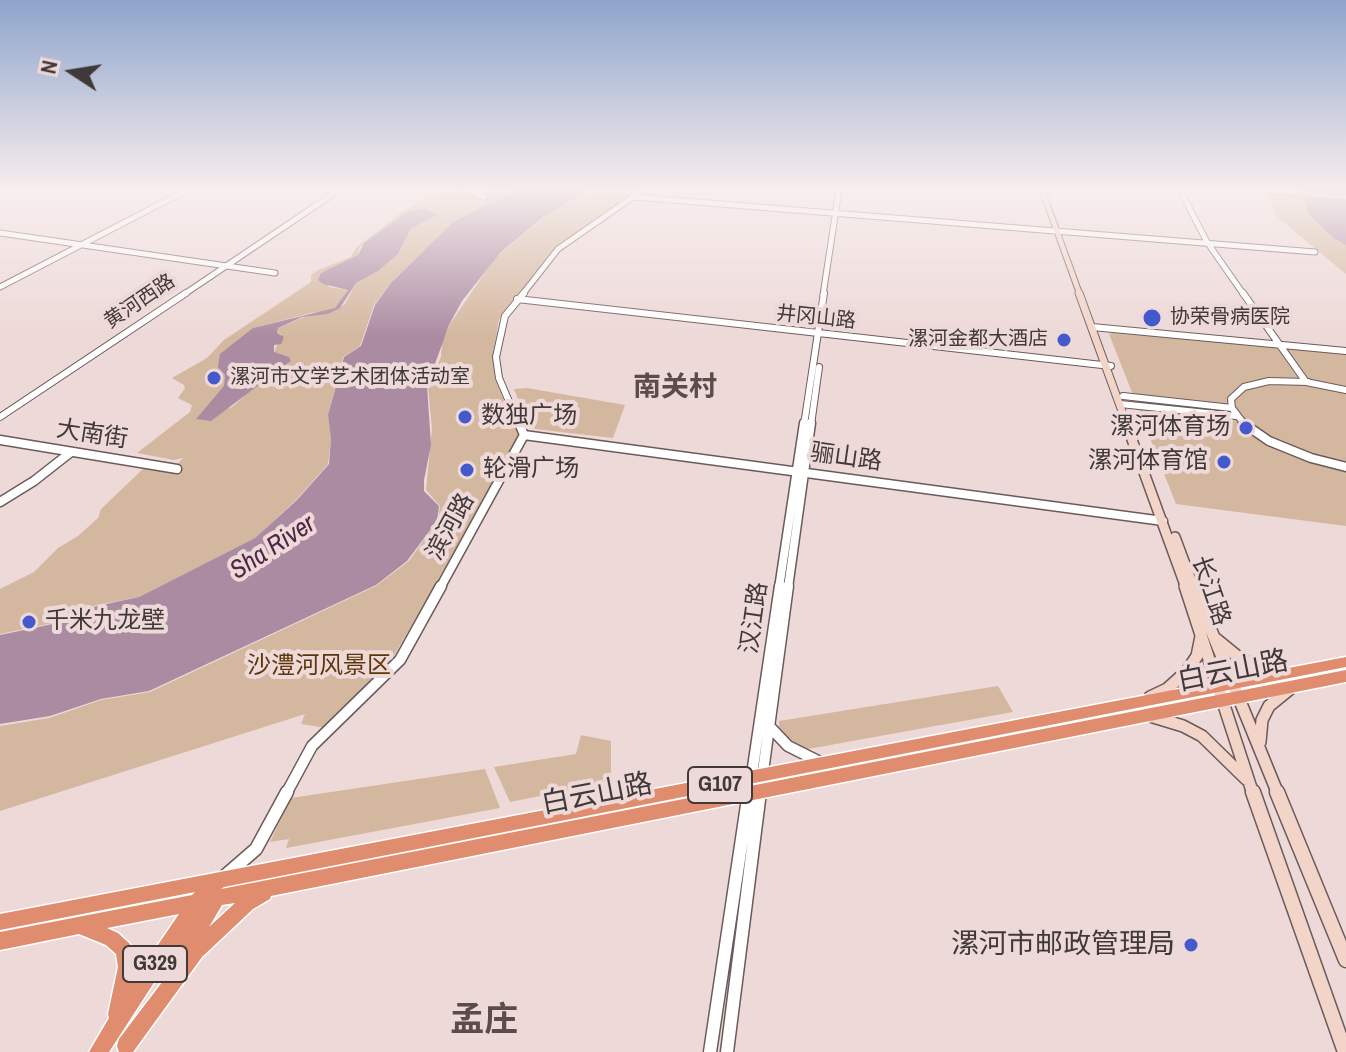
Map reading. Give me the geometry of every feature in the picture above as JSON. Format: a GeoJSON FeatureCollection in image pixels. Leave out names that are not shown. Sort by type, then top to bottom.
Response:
{"type":"FeatureCollection","features":[{"type":"Feature","properties":{"kind":"highway","name":"白云山路"},"geometry":{"type":"LineString","coordinates":[[0,922],[218,889],[1142,709],[1228,691],[1287,673],[1346,662]]}},
{"type":"Feature","properties":{"kind":"highway","name":"白云山路"},"geometry":{"type":"LineString","coordinates":[[1228,691],[1295,686],[1346,676]]}},
{"type":"Feature","properties":{"kind":"highway","name":"白云山路"},"geometry":{"type":"LineString","coordinates":[[218,889],[274,887],[756,784],[825,764],[1142,709]]}},
{"type":"Feature","properties":{"kind":"highway"},"geometry":{"type":"LineString","coordinates":[[124,1049],[196,951],[247,903],[274,887]]}},
{"type":"Feature","properties":{"kind":"highway","name":"G329"},"geometry":{"type":"LineString","coordinates":[[98,1052],[195,904],[218,889]]}},
{"type":"Feature","properties":{"kind":"highway","name":"G329"},"geometry":{"type":"LineString","coordinates":[[124,1049],[218,889]]}},
{"type":"Feature","properties":{"kind":"highway"},"geometry":{"type":"LineString","coordinates":[[0,941],[195,904]]}},
{"type":"Feature","properties":{"kind":"highway"},"geometry":{"type":"LineString","coordinates":[[81,925],[112,939],[124,950],[127,967],[120,1005],[110,1034]]}},
{"type":"Feature","properties":{"kind":"main road","name":"长江路"},"geometry":{"type":"LineString","coordinates":[[1062,239],[1228,691],[1250,783],[1345,1052]]}},
{"type":"Feature","properties":{"kind":"main road","name":"长江路"},"geometry":{"type":"LineString","coordinates":[[1123,402],[1163,521],[1207,634]]}},
{"type":"Feature","properties":{"kind":"main road"},"geometry":{"type":"LineString","coordinates":[[1250,783],[1202,736],[1142,709],[1187,671],[1207,634],[1243,661],[1287,673]]}},
{"type":"Feature","properties":{"kind":"main road"},"geometry":{"type":"LineString","coordinates":[[1260,746],[1262,720],[1269,706],[1295,686]]}},
{"type":"Feature","properties":{"kind":"main road","name":"长江路"},"geometry":{"type":"LineString","coordinates":[[1228,691],[1260,746],[1346,960]]}},
{"type":"Feature","properties":{"kind":"street"},"geometry":{"type":"LineString","coordinates":[[44,239],[275,273]]}},
{"type":"Feature","properties":{"kind":"street"},"geometry":{"type":"LineString","coordinates":[[0,286],[89,239]]}},
{"type":"Feature","properties":{"kind":"street","name":"黄河西路"},"geometry":{"type":"LineString","coordinates":[[0,417],[264,239]]}},
{"type":"Feature","properties":{"kind":"street"},"geometry":{"type":"LineString","coordinates":[[524,435],[499,378],[496,357],[505,316],[558,249],[572,239]]}},
{"type":"Feature","properties":{"kind":"street","name":"汉江路"},"geometry":{"type":"LineString","coordinates":[[727,1052],[756,784],[769,726],[834,239]]}},
{"type":"Feature","properties":{"kind":"street"},"geometry":{"type":"LineString","coordinates":[[1161,239],[1315,252]]}},
{"type":"Feature","properties":{"kind":"street"},"geometry":{"type":"LineString","coordinates":[[1208,239],[1308,382]]}},
{"type":"Feature","properties":{"kind":"street","name":"井冈山路"},"geometry":{"type":"LineString","coordinates":[[517,299],[1109,366]]}},
{"type":"Feature","properties":{"kind":"street"},"geometry":{"type":"LineString","coordinates":[[1096,327],[1346,351]]}},
{"type":"Feature","properties":{"kind":"street"},"geometry":{"type":"LineString","coordinates":[[1346,389],[1308,382],[1269,381],[1244,387],[1231,399],[1234,412],[1256,433],[1287,450],[1346,467]]}},
{"type":"Feature","properties":{"kind":"street"},"geometry":{"type":"LineString","coordinates":[[1123,402],[1234,412]]}},
{"type":"Feature","properties":{"kind":"street","name":"骊山路"},"geometry":{"type":"LineString","coordinates":[[524,435],[1163,521]]}},
{"type":"Feature","properties":{"kind":"street","name":"滨河路"},"geometry":{"type":"LineString","coordinates":[[218,889],[256,849],[312,746],[400,660],[524,435]]}},
{"type":"Feature","properties":{"kind":"street","name":"大南街"},"geometry":{"type":"LineString","coordinates":[[0,440],[177,469]]}},
{"type":"Feature","properties":{"kind":"street"},"geometry":{"type":"LineString","coordinates":[[0,502],[71,452]]}},
{"type":"Feature","properties":{"kind":"street","name":"汉江路"},"geometry":{"type":"LineString","coordinates":[[710,1052],[756,784],[803,472]]}},
{"type":"Feature","properties":{"kind":"street"},"geometry":{"type":"LineString","coordinates":[[769,726],[788,746],[825,764]]}},
{"type":"Feature","properties":{"kind":"green space"},"geometry":{"type":"Polygon","coordinates":[[[371,239],[350,261],[321,273],[329,287],[348,290],[335,309],[311,313],[253,328],[223,370],[226,375],[224,386],[218,396],[197,418],[232,407],[291,361],[274,353],[281,334],[277,333],[278,328],[309,315],[328,314],[345,304],[356,283],[378,271],[398,254],[406,239],[436,239],[391,283],[374,305],[360,346],[343,357],[328,415],[331,439],[328,464],[296,500],[255,538],[139,597],[97,605],[62,621],[0,634],[0,589],[34,572],[58,548],[78,536],[145,467],[164,470],[168,474],[183,458],[174,460],[137,453],[190,412],[192,405],[178,398],[184,385],[172,378],[207,358],[224,340],[311,282],[311,275],[318,270],[351,257],[356,248],[371,239]]]}},
{"type":"Feature","properties":{"kind":"green space","name":"沙澧河风景区"},"geometry":{"type":"Polygon","coordinates":[[[518,239],[569,239],[555,249],[499,319],[493,354],[495,379],[519,436],[517,443],[388,666],[326,728],[301,724],[305,714],[0,811],[0,726],[49,718],[101,700],[150,692],[376,586],[409,561],[438,520],[440,506],[426,490],[432,429],[428,386],[441,357],[442,342],[450,324],[495,258],[518,239]]]}},
{"type":"Feature","properties":{"kind":"green space"},"geometry":{"type":"Polygon","coordinates":[[[1304,239],[1335,239],[1346,245],[1346,274],[1304,239]]]}},
{"type":"Feature","properties":{"kind":"green space","name":"漯河体育场"},"geometry":{"type":"Polygon","coordinates":[[[1115,332],[1346,352],[1346,526],[1176,504],[1109,334],[1115,332]]]}},
{"type":"Feature","properties":{"kind":"green space"},"geometry":{"type":"Polygon","coordinates":[[[527,388],[625,405],[613,438],[535,429],[528,424],[514,389],[527,388]]]}},
{"type":"Feature","properties":{"kind":"green space"},"geometry":{"type":"Polygon","coordinates":[[[998,686],[1013,712],[808,749],[793,744],[779,730],[779,721],[998,686]]]}},
{"type":"Feature","properties":{"kind":"green space"},"geometry":{"type":"Polygon","coordinates":[[[581,735],[611,741],[611,782],[510,802],[494,767],[576,754],[581,735]]]}},
{"type":"Feature","properties":{"kind":"green space"},"geometry":{"type":"Polygon","coordinates":[[[485,769],[500,808],[286,848],[289,839],[270,842],[291,798],[485,769]]]}},
{"type":"Feature","properties":{"kind":"water"},"geometry":{"type":"Polygon","coordinates":[[[369,239],[406,239],[398,254],[378,271],[356,283],[340,308],[328,314],[302,317],[278,328],[277,333],[284,337],[281,344],[274,345],[274,352],[289,357],[291,361],[211,421],[196,419],[224,386],[225,375],[218,367],[220,354],[253,328],[335,308],[348,290],[323,284],[318,280],[321,273],[358,255],[369,239]]]}},
{"type":"Feature","properties":{"kind":"water","name":"Sha River"},"geometry":{"type":"Polygon","coordinates":[[[436,239],[517,239],[500,253],[462,301],[449,325],[427,386],[431,445],[424,491],[439,506],[437,521],[407,561],[376,585],[149,691],[101,699],[50,716],[0,724],[0,635],[62,622],[97,606],[139,597],[255,538],[297,500],[329,464],[331,439],[328,415],[344,357],[361,346],[375,305],[391,283],[436,239]]]}},
{"type":"Feature","properties":{"kind":"place","name":"协荣骨病医院"},"geometry":{"type":"Point","coordinates":[1152,318]}},
{"type":"Feature","properties":{"kind":"place","name":"漯河金都大酒店"},"geometry":{"type":"Point","coordinates":[1064,340]}},
{"type":"Feature","properties":{"kind":"place","name":"漯河市文学艺术团体活动室"},"geometry":{"type":"Point","coordinates":[214,378]}},
{"type":"Feature","properties":{"kind":"place","name":"数独广场"},"geometry":{"type":"Point","coordinates":[465,417]}},
{"type":"Feature","properties":{"kind":"place","name":"漯河体育场"},"geometry":{"type":"Point","coordinates":[1246,428]}},
{"type":"Feature","properties":{"kind":"place","name":"漯河体育馆"},"geometry":{"type":"Point","coordinates":[1224,462]}},
{"type":"Feature","properties":{"kind":"place","name":"轮滑广场"},"geometry":{"type":"Point","coordinates":[467,470]}},
{"type":"Feature","properties":{"kind":"place","name":"千米九龙壁"},"geometry":{"type":"Point","coordinates":[29,622]}},
{"type":"Feature","properties":{"kind":"place","name":"漯河市邮政管理局"},"geometry":{"type":"Point","coordinates":[1191,945]}},
{"type":"Feature","properties":{"kind":"district","name":"南关村"},"geometry":{"type":"Point","coordinates":[675,388]}},
{"type":"Feature","properties":{"kind":"district","name":"孟庄"},"geometry":{"type":"Point","coordinates":[484,1022]}}]}
